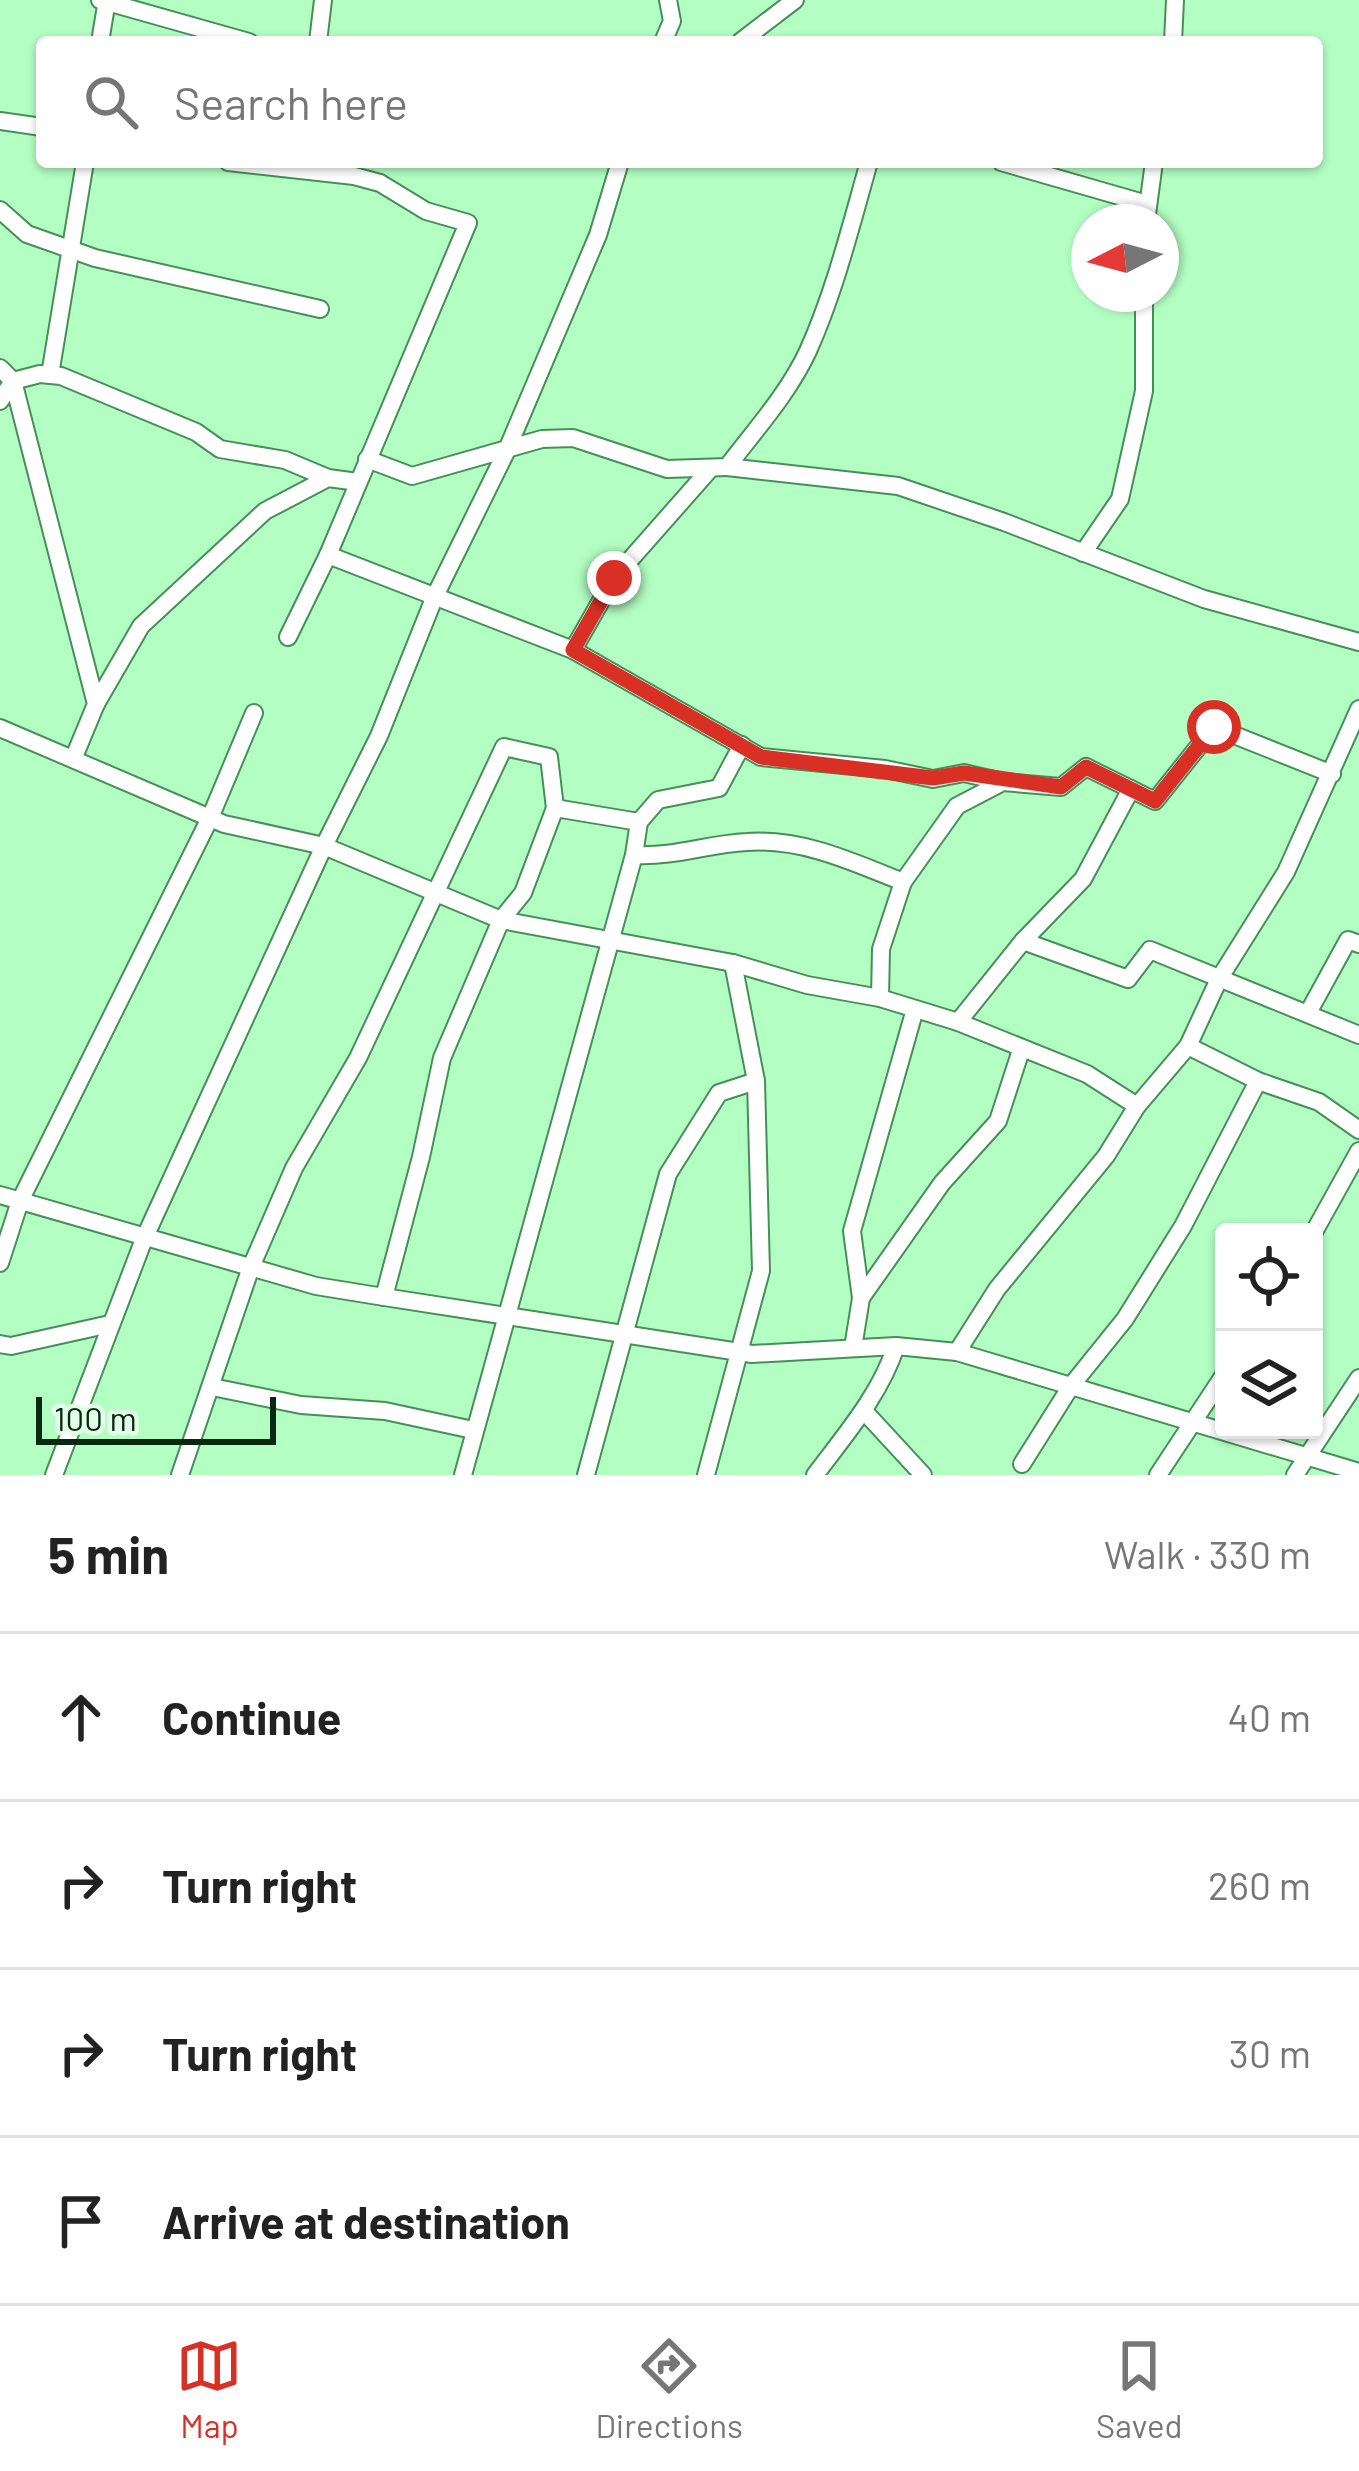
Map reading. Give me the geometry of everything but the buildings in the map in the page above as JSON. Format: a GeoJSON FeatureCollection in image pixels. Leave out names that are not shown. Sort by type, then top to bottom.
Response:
{"type":"FeatureCollection","features":[{"type":"Feature","properties":{"kind":"street"},"geometry":{"type":"LineString","coordinates":[[101,36],[105,0],[228,36]]}},
{"type":"Feature","properties":{"kind":"street"},"geometry":{"type":"LineString","coordinates":[[319,36],[322,0]]}},
{"type":"Feature","properties":{"kind":"street"},"geometry":{"type":"LineString","coordinates":[[666,36],[672,21],[668,0]]}},
{"type":"Feature","properties":{"kind":"street"},"geometry":{"type":"LineString","coordinates":[[748,36],[795,0]]}},
{"type":"Feature","properties":{"kind":"street"},"geometry":{"type":"LineString","coordinates":[[1173,36],[1175,0]]}},
{"type":"Feature","properties":{"kind":"street"},"geometry":{"type":"LineString","coordinates":[[0,121],[36,126]]}},
{"type":"Feature","properties":{"kind":"street"},"geometry":{"type":"LineString","coordinates":[[50,375],[84,168]]}},
{"type":"Feature","properties":{"kind":"street"},"geometry":{"type":"LineString","coordinates":[[288,637],[328,555],[468,223],[426,211],[380,183],[300,168]]}},
{"type":"Feature","properties":{"kind":"street"},"geometry":{"type":"LineString","coordinates":[[54,1475],[144,1239],[379,736],[435,596],[506,452],[598,235],[618,168]]}},
{"type":"Feature","properties":{"kind":"street"},"geometry":{"type":"LineString","coordinates":[[573,650],[614,578],[783,394],[807,352],[841,262],[867,168]]}},
{"type":"Feature","properties":{"kind":"street"},"geometry":{"type":"LineString","coordinates":[[1018,168],[1121,204]]}},
{"type":"Feature","properties":{"kind":"street"},"geometry":{"type":"LineString","coordinates":[[1148,204],[1153,168]]}},
{"type":"Feature","properties":{"kind":"street"},"geometry":{"type":"LineString","coordinates":[[0,211],[27,234],[72,250],[320,309]]}},
{"type":"Feature","properties":{"kind":"street"},"geometry":{"type":"LineString","coordinates":[[1083,553],[1120,499],[1144,391],[1144,312]]}},
{"type":"Feature","properties":{"kind":"street"},"geometry":{"type":"LineString","coordinates":[[7,375],[50,375],[168,419],[220,449],[285,460],[328,478],[358,482]]}},
{"type":"Feature","properties":{"kind":"street"},"geometry":{"type":"LineString","coordinates":[[0,401],[7,375]]}},
{"type":"Feature","properties":{"kind":"street"},"geometry":{"type":"LineString","coordinates":[[7,375],[96,704]]}},
{"type":"Feature","properties":{"kind":"street"},"geometry":{"type":"LineString","coordinates":[[368,459],[412,476],[542,439],[573,438],[667,469],[719,467],[898,486],[1204,599],[1359,642]]}},
{"type":"Feature","properties":{"kind":"street"},"geometry":{"type":"LineString","coordinates":[[74,757],[96,704],[141,626],[265,511],[328,478]]}},
{"type":"Feature","properties":{"kind":"street"},"geometry":{"type":"LineString","coordinates":[[328,555],[573,650],[761,757],[933,778],[964,773],[1061,787],[1086,767],[1155,801],[1214,727],[1332,774]]}},
{"type":"Feature","properties":{"kind":"street"},"geometry":{"type":"LineString","coordinates":[[957,1352],[997,1288],[1106,1156],[1137,1106],[1188,1046],[1220,979],[1286,872],[1359,709]]}},
{"type":"Feature","properties":{"kind":"street"},"geometry":{"type":"LineString","coordinates":[[0,1263],[20,1201],[210,818],[254,713]]}},
{"type":"Feature","properties":{"kind":"street"},"geometry":{"type":"LineString","coordinates":[[0,728],[210,818],[324,846],[502,920],[733,963],[807,985],[880,998],[958,1022],[1088,1074],[1137,1106]]}},
{"type":"Feature","properties":{"kind":"street"},"geometry":{"type":"LineString","coordinates":[[463,1475],[634,855],[639,822],[658,800],[719,788],[742,745]]}},
{"type":"Feature","properties":{"kind":"street"},"geometry":{"type":"LineString","coordinates":[[180,1475],[251,1267],[294,1168],[358,1058],[504,747],[549,757],[555,808],[523,893],[502,920],[442,1058],[422,1157],[384,1297]]}},
{"type":"Feature","properties":{"kind":"street"},"geometry":{"type":"LineString","coordinates":[[880,998],[880,949],[903,882],[957,806],[1003,782]]}},
{"type":"Feature","properties":{"kind":"street"},"geometry":{"type":"LineString","coordinates":[[958,1022],[1023,941],[1083,879],[1130,789]]}},
{"type":"Feature","properties":{"kind":"street"},"geometry":{"type":"LineString","coordinates":[[555,808],[639,822]]}},
{"type":"Feature","properties":{"kind":"street"},"geometry":{"type":"LineString","coordinates":[[634,855],[669,857],[728,843],[791,842],[903,882]]}},
{"type":"Feature","properties":{"kind":"street"},"geometry":{"type":"LineString","coordinates":[[1308,1013],[1348,940],[1359,944]]}},
{"type":"Feature","properties":{"kind":"street"},"geometry":{"type":"LineString","coordinates":[[1023,941],[1128,980],[1150,950],[1359,1035]]}},
{"type":"Feature","properties":{"kind":"street"},"geometry":{"type":"LineString","coordinates":[[706,1475],[761,1271],[756,1082],[733,963]]}},
{"type":"Feature","properties":{"kind":"street"},"geometry":{"type":"LineString","coordinates":[[853,1348],[861,1298],[852,1231],[915,1009]]}},
{"type":"Feature","properties":{"kind":"street"},"geometry":{"type":"LineString","coordinates":[[1188,1046],[1258,1082],[1319,1102],[1359,1130]]}},
{"type":"Feature","properties":{"kind":"street"},"geometry":{"type":"LineString","coordinates":[[861,1298],[942,1183],[998,1121],[1021,1049]]}},
{"type":"Feature","properties":{"kind":"street"},"geometry":{"type":"LineString","coordinates":[[586,1475],[668,1174],[719,1093],[756,1082]]}},
{"type":"Feature","properties":{"kind":"street"},"geometry":{"type":"LineString","coordinates":[[1022,1464],[1071,1386],[1125,1319],[1183,1226],[1258,1082]]}},
{"type":"Feature","properties":{"kind":"street"},"geometry":{"type":"LineString","coordinates":[[1319,1223],[1359,1151]]}},
{"type":"Feature","properties":{"kind":"street"},"geometry":{"type":"LineString","coordinates":[[0,1196],[316,1286],[742,1353],[896,1346],[957,1352],[1359,1472]]}},
{"type":"Feature","properties":{"kind":"street"},"geometry":{"type":"LineString","coordinates":[[0,1344],[10,1346],[110,1324]]}},
{"type":"Feature","properties":{"kind":"street"},"geometry":{"type":"LineString","coordinates":[[815,1475],[864,1411],[896,1346]]}},
{"type":"Feature","properties":{"kind":"street"},"geometry":{"type":"LineString","coordinates":[[1295,1475],[1359,1378]]}},
{"type":"Feature","properties":{"kind":"street"},"geometry":{"type":"LineString","coordinates":[[212,1387],[301,1405],[386,1411],[473,1430]]}},
{"type":"Feature","properties":{"kind":"street"},"geometry":{"type":"LineString","coordinates":[[1158,1475],[1215,1388]]}},
{"type":"Feature","properties":{"kind":"street"},"geometry":{"type":"LineString","coordinates":[[864,1411],[923,1475]]}},
{"type":"Feature","properties":{"kind":"route"},"geometry":{"type":"LineString","coordinates":[[614,578],[573,650],[761,757],[933,778],[964,773],[1061,787],[1086,767],[1155,801],[1214,727]]}}]}
